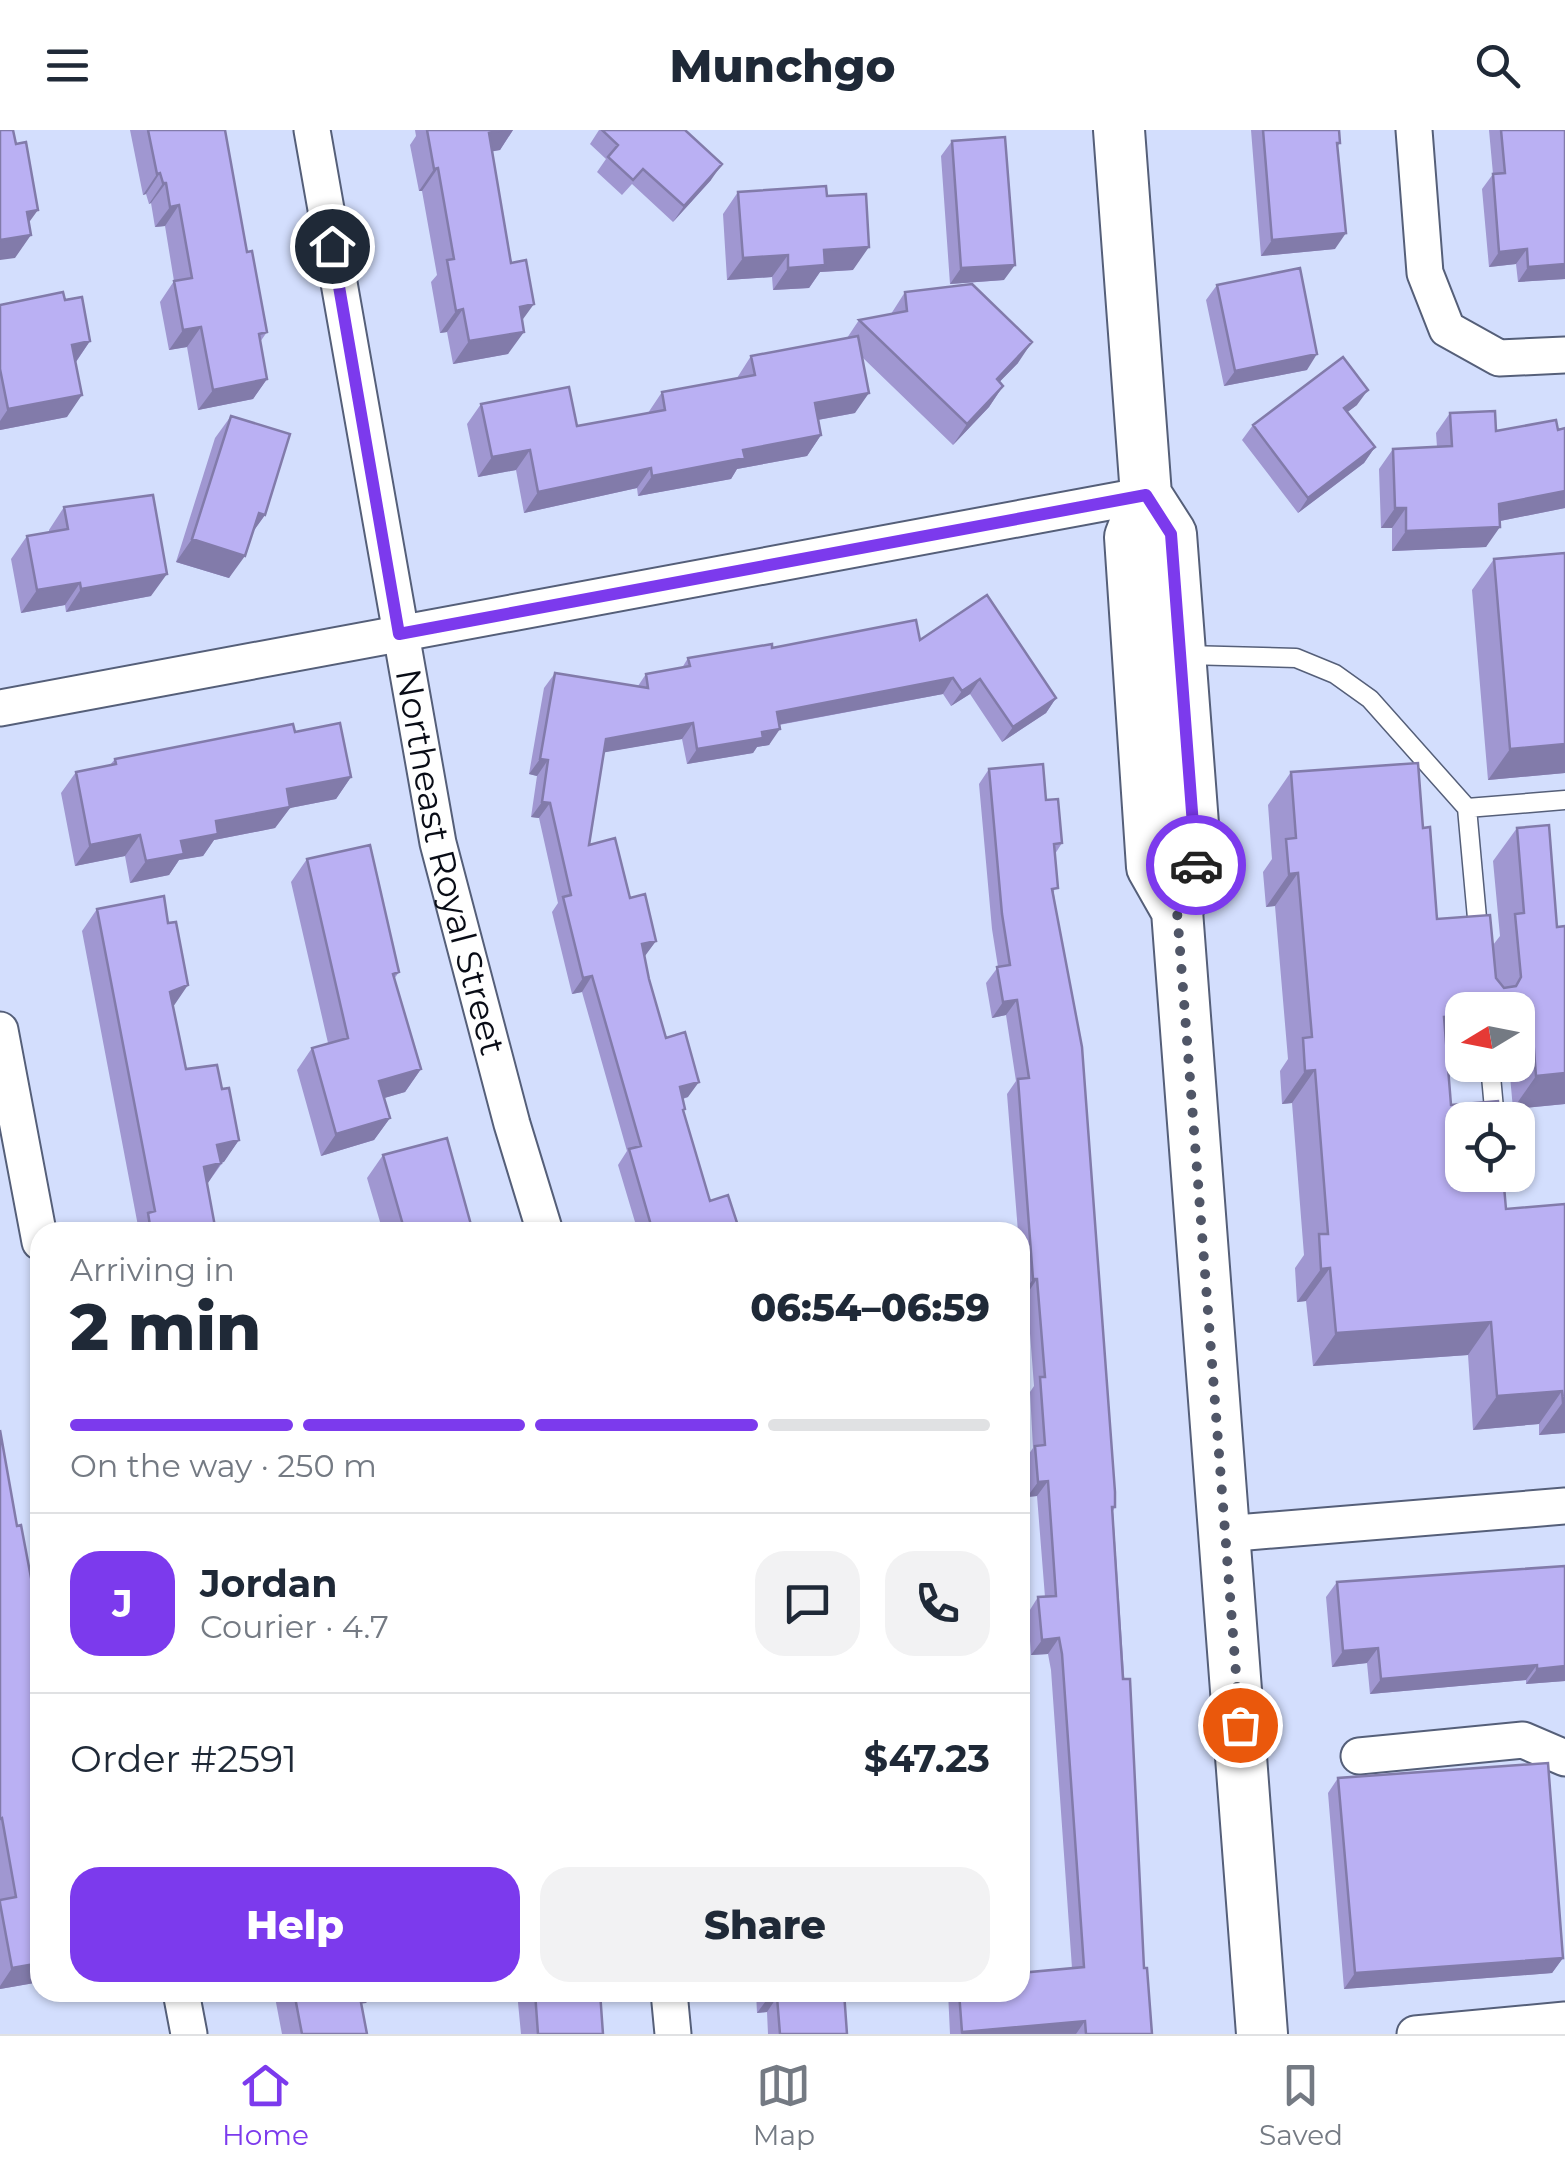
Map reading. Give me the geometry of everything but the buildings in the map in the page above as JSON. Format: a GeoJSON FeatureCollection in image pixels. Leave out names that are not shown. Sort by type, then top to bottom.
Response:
{"type":"FeatureCollection","features":[{"type":"Feature","properties":{"kind":"main road"},"geometry":{"type":"LineString","coordinates":[[1118,130],[1146,495],[1130,537],[1152,867],[1177,911],[1262,2034]]}},
{"type":"Feature","properties":{"kind":"main road"},"geometry":{"type":"LineString","coordinates":[[1146,495],[1171,534],[1196,864],[1177,911]]}},
{"type":"Feature","properties":{"kind":"street","name":"Northeast Royal Street"},"geometry":{"type":"LineString","coordinates":[[312,130],[438,843],[542,1222]]}},
{"type":"Feature","properties":{"kind":"street"},"geometry":{"type":"LineString","coordinates":[[1414,130],[1425,273],[1447,329],[1499,358],[1565,355]]}},
{"type":"Feature","properties":{"kind":"street"},"geometry":{"type":"LineString","coordinates":[[0,708],[1146,495]]}},
{"type":"Feature","properties":{"kind":"street"},"geometry":{"type":"LineString","coordinates":[[0,1030],[36,1222]]}},
{"type":"Feature","properties":{"kind":"street"},"geometry":{"type":"LineString","coordinates":[[1224,1534],[1565,1506]]}},
{"type":"Feature","properties":{"kind":"street"},"geometry":{"type":"LineString","coordinates":[[1359,1756],[1522,1740],[1564,1757]]}},
{"type":"Feature","properties":{"kind":"street"},"geometry":{"type":"LineString","coordinates":[[183,2002],[189,2034]]}},
{"type":"Feature","properties":{"kind":"street"},"geometry":{"type":"LineString","coordinates":[[670,2002],[673,2034]]}},
{"type":"Feature","properties":{"kind":"street"},"geometry":{"type":"LineString","coordinates":[[1415,2034],[1565,2020]]}},
{"type":"Feature","properties":{"kind":"lane"},"geometry":{"type":"LineString","coordinates":[[1180,656],[1253,654],[1296,658],[1336,674],[1370,699],[1467,808],[1480,955]]}},
{"type":"Feature","properties":{"kind":"lane"},"geometry":{"type":"LineString","coordinates":[[1467,808],[1565,800]]}},
{"type":"Feature","properties":{"kind":"way so far"},"geometry":{"type":"LineString","coordinates":[[1196,865],[1177,911],[1240,1725]]}},
{"type":"Feature","properties":{"kind":"route"},"geometry":{"type":"LineString","coordinates":[[332,246],[399,634],[1146,495],[1171,534],[1196,865]]}}]}
